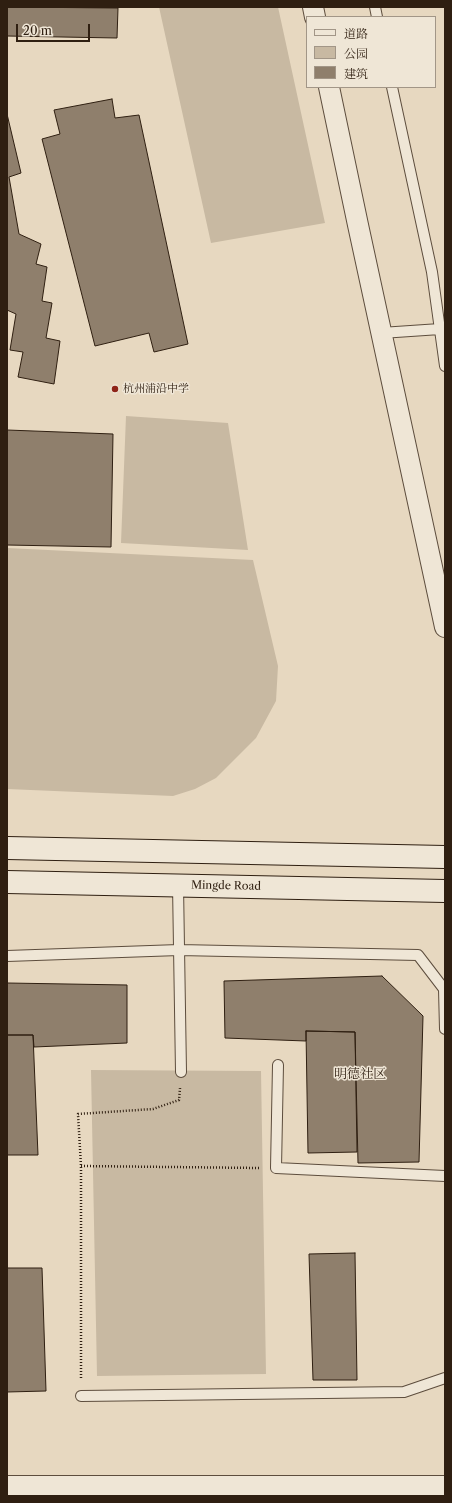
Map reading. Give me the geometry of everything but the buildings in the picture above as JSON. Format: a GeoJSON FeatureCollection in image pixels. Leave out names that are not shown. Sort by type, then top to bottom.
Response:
{"type":"FeatureCollection","features":[{"type":"Feature","properties":{"kind":"street"},"geometry":{"type":"LineString","coordinates":[[329,88],[445,627]]}},
{"type":"Feature","properties":{"kind":"street"},"geometry":{"type":"LineString","coordinates":[[7,848],[445,857]]}},
{"type":"Feature","properties":{"kind":"street","name":"Mingde Road"},"geometry":{"type":"LineString","coordinates":[[7,882],[445,891]]}},
{"type":"Feature","properties":{"kind":"street"},"geometry":{"type":"LineString","coordinates":[[7,1486],[91,1491],[402,1491],[445,1486]]}},
{"type":"Feature","properties":{"kind":"lane"},"geometry":{"type":"LineString","coordinates":[[392,88],[432,272],[445,366]]}},
{"type":"Feature","properties":{"kind":"lane"},"geometry":{"type":"LineString","coordinates":[[381,333],[440,329]]}},
{"type":"Feature","properties":{"kind":"lane"},"geometry":{"type":"LineString","coordinates":[[178,885],[181,1072]]}},
{"type":"Feature","properties":{"kind":"lane"},"geometry":{"type":"LineString","coordinates":[[7,956],[179,950],[418,955],[444,989],[445,1029]]}},
{"type":"Feature","properties":{"kind":"lane"},"geometry":{"type":"LineString","coordinates":[[278,1065],[276,1168],[445,1176]]}},
{"type":"Feature","properties":{"kind":"lane"},"geometry":{"type":"LineString","coordinates":[[81,1396],[404,1392],[445,1378]]}},
{"type":"Feature","properties":{"kind":"path"},"geometry":{"type":"LineString","coordinates":[[81,1396],[80,1166],[78,1114],[153,1110],[179,1100],[181,1072]]}},
{"type":"Feature","properties":{"kind":"path"},"geometry":{"type":"LineString","coordinates":[[80,1166],[276,1168]]}},
{"type":"Feature","properties":{"kind":"green space"},"geometry":{"type":"Polygon","coordinates":[[[159,7],[278,7],[325,223],[211,243],[159,7]]]}},
{"type":"Feature","properties":{"kind":"green space"},"geometry":{"type":"Polygon","coordinates":[[[126,416],[228,423],[248,550],[121,543],[126,416]]]}},
{"type":"Feature","properties":{"kind":"green space"},"geometry":{"type":"Polygon","coordinates":[[[7,548],[253,560],[278,666],[276,701],[256,738],[216,778],[195,789],[173,796],[7,789],[7,548]]]}},
{"type":"Feature","properties":{"kind":"green space"},"geometry":{"type":"Polygon","coordinates":[[[91,1070],[261,1071],[266,1374],[97,1376],[91,1070]]]}},
{"type":"Feature","properties":{"kind":"place","name":"杭州浦沿中学"},"geometry":{"type":"Point","coordinates":[115,389]}},
{"type":"Feature","properties":{"kind":"district","name":"明德社区"},"geometry":{"type":"Point","coordinates":[360,1074]}}]}
